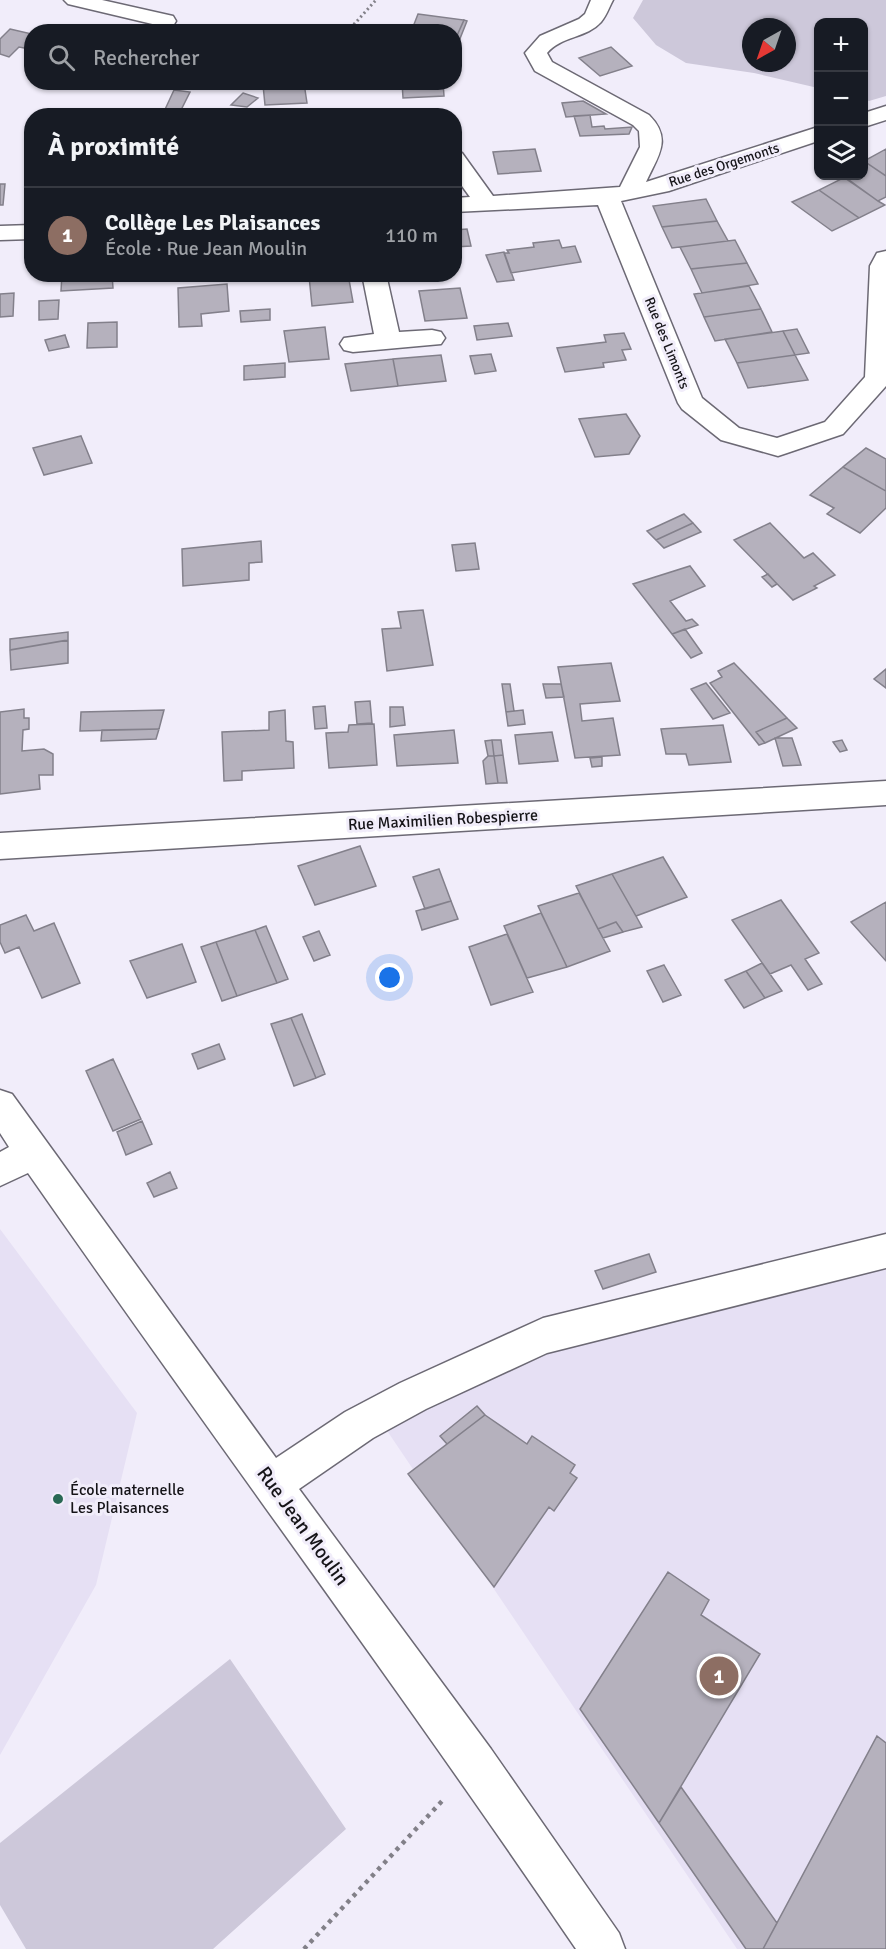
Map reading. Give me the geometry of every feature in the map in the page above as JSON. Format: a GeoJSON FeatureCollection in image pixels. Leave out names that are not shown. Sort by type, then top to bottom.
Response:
{"type":"FeatureCollection","features":[{"type":"Feature","properties":{"kind":"street"},"geometry":{"type":"LineString","coordinates":[[75,0],[165,21]]}},
{"type":"Feature","properties":{"kind":"street"},"geometry":{"type":"LineString","coordinates":[[602,0],[594,17],[578,27],[548,39],[536,54],[543,66],[641,120],[650,129],[651,147],[618,194]]}},
{"type":"Feature","properties":{"kind":"street"},"geometry":{"type":"LineString","coordinates":[[868,119],[886,113]]}},
{"type":"Feature","properties":{"kind":"street","name":"Rue des Orgemonts"},"geometry":{"type":"LineString","coordinates":[[462,204],[618,194],[661,186],[814,137]]}},
{"type":"Feature","properties":{"kind":"street"},"geometry":{"type":"LineString","coordinates":[[462,169],[486,203]]}},
{"type":"Feature","properties":{"kind":"street","name":"Rue des Limonts"},"geometry":{"type":"LineString","coordinates":[[618,194],[691,404],[730,434],[778,447],[834,428],[878,379],[882,266],[886,258]]}},
{"type":"Feature","properties":{"kind":"street"},"geometry":{"type":"LineString","coordinates":[[0,234],[24,232]]}},
{"type":"Feature","properties":{"kind":"street"},"geometry":{"type":"LineString","coordinates":[[376,282],[388,342]]}},
{"type":"Feature","properties":{"kind":"street"},"geometry":{"type":"LineString","coordinates":[[353,344],[432,338]]}},
{"type":"Feature","properties":{"kind":"street","name":"Rue Maximilien Robespierre"},"geometry":{"type":"LineString","coordinates":[[0,846],[886,793]]}},
{"type":"Feature","properties":{"kind":"street","name":"Rue Jean Moulin"},"geometry":{"type":"LineString","coordinates":[[0,1105],[16,1161],[272,1484],[476,1764],[603,1949]]}},
{"type":"Feature","properties":{"kind":"street"},"geometry":{"type":"LineString","coordinates":[[272,1484],[359,1425],[413,1396],[543,1336],[886,1251]]}},
{"type":"Feature","properties":{"kind":"path"},"geometry":{"type":"LineString","coordinates":[[354,24],[376,0]]}},
{"type":"Feature","properties":{"kind":"path"},"geometry":{"type":"LineString","coordinates":[[304,1949],[476,1764]]}},
{"type":"Feature","properties":{"kind":"shaded area"},"geometry":{"type":"Polygon","coordinates":[[[643,0],[886,0],[886,96],[868,101],[868,18],[814,18],[814,87],[747,72],[796,72],[796,18],[742,18],[742,71],[686,63],[656,45],[633,18],[643,0]]]}},
{"type":"Feature","properties":{"kind":"shaded area","name":"École maternelle Les Plaisances"},"geometry":{"type":"Polygon","coordinates":[[[0,1229],[137,1413],[96,1585],[0,1755],[0,1229]]]}},
{"type":"Feature","properties":{"kind":"shaded area"},"geometry":{"type":"Polygon","coordinates":[[[886,1237],[886,1949],[737,1949],[369,1404],[886,1237]]]}},
{"type":"Feature","properties":{"kind":"shaded area"},"geometry":{"type":"Polygon","coordinates":[[[230,1659],[346,1829],[213,1949],[26,1949],[0,1905],[0,1843],[230,1659]]]}},
{"type":"Feature","properties":{"kind":"building"},"geometry":{"type":"Polygon","coordinates":[[[418,14],[464,20],[462,24],[414,24],[418,14]]]}},
{"type":"Feature","properties":{"kind":"building"},"geometry":{"type":"Polygon","coordinates":[[[464,20],[467,21],[462,34],[464,20]]]}},
{"type":"Feature","properties":{"kind":"building"},"geometry":{"type":"Polygon","coordinates":[[[10,29],[24,32],[24,48],[19,47],[9,57],[0,54],[0,39],[10,29]]]}},
{"type":"Feature","properties":{"kind":"building"},"geometry":{"type":"Polygon","coordinates":[[[611,47],[632,66],[600,76],[579,58],[611,47]]]}},
{"type":"Feature","properties":{"kind":"building"},"geometry":{"type":"Polygon","coordinates":[[[174,90],[190,92],[182,108],[166,108],[174,90]]]}},
{"type":"Feature","properties":{"kind":"building"},"geometry":{"type":"Polygon","coordinates":[[[264,90],[305,90],[307,103],[265,105],[264,90]]]}},
{"type":"Feature","properties":{"kind":"building"},"geometry":{"type":"Polygon","coordinates":[[[402,90],[444,90],[444,96],[403,98],[402,90]]]}},
{"type":"Feature","properties":{"kind":"building"},"geometry":{"type":"Polygon","coordinates":[[[243,93],[258,98],[247,107],[231,105],[243,93]]]}},
{"type":"Feature","properties":{"kind":"building"},"geometry":{"type":"Polygon","coordinates":[[[583,101],[606,114],[566,117],[562,103],[583,101]]]}},
{"type":"Feature","properties":{"kind":"building"},"geometry":{"type":"Polygon","coordinates":[[[590,115],[592,127],[604,126],[605,129],[632,127],[629,134],[580,136],[574,116],[590,115]]]}},
{"type":"Feature","properties":{"kind":"building"},"geometry":{"type":"Polygon","coordinates":[[[535,149],[541,171],[498,174],[493,152],[535,149]]]}},
{"type":"Feature","properties":{"kind":"building"},"geometry":{"type":"Polygon","coordinates":[[[886,149],[886,176],[868,164],[868,159],[886,149]]]}},
{"type":"Feature","properties":{"kind":"building"},"geometry":{"type":"Polygon","coordinates":[[[868,164],[886,176],[886,197],[878,201],[848,180],[868,180],[868,164]]]}},
{"type":"Feature","properties":{"kind":"building"},"geometry":{"type":"Polygon","coordinates":[[[839,180],[849,180],[885,205],[859,218],[819,190],[839,180]]]}},
{"type":"Feature","properties":{"kind":"building"},"geometry":{"type":"Polygon","coordinates":[[[0,184],[5,184],[3,205],[0,205],[0,184]]]}},
{"type":"Feature","properties":{"kind":"building"},"geometry":{"type":"Polygon","coordinates":[[[819,190],[859,218],[832,231],[792,202],[819,190]]]}},
{"type":"Feature","properties":{"kind":"building"},"geometry":{"type":"Polygon","coordinates":[[[706,199],[717,221],[662,227],[653,206],[706,199]]]}},
{"type":"Feature","properties":{"kind":"building"},"geometry":{"type":"Polygon","coordinates":[[[717,221],[728,241],[672,248],[662,227],[717,221]]]}},
{"type":"Feature","properties":{"kind":"building"},"geometry":{"type":"Polygon","coordinates":[[[462,229],[467,229],[471,246],[462,247],[462,229]]]}},
{"type":"Feature","properties":{"kind":"building"},"geometry":{"type":"Polygon","coordinates":[[[559,240],[562,248],[575,246],[581,262],[511,273],[504,253],[509,253],[507,250],[534,247],[533,243],[559,240]]]}},
{"type":"Feature","properties":{"kind":"building"},"geometry":{"type":"Polygon","coordinates":[[[735,240],[747,263],[691,269],[680,247],[735,240]]]}},
{"type":"Feature","properties":{"kind":"building"},"geometry":{"type":"Polygon","coordinates":[[[504,252],[514,280],[497,282],[486,255],[504,252]]]}},
{"type":"Feature","properties":{"kind":"building"},"geometry":{"type":"Polygon","coordinates":[[[747,263],[758,284],[702,293],[691,269],[747,263]]]}},
{"type":"Feature","properties":{"kind":"building"},"geometry":{"type":"Polygon","coordinates":[[[62,282],[113,282],[113,288],[61,291],[62,282]]]}},
{"type":"Feature","properties":{"kind":"building"},"geometry":{"type":"Polygon","coordinates":[[[310,282],[349,282],[353,302],[312,306],[310,282]]]}},
{"type":"Feature","properties":{"kind":"building"},"geometry":{"type":"Polygon","coordinates":[[[227,284],[229,311],[201,314],[202,326],[179,327],[178,288],[227,284]]]}},
{"type":"Feature","properties":{"kind":"building"},"geometry":{"type":"Polygon","coordinates":[[[749,286],[761,309],[704,317],[694,294],[749,286]]]}},
{"type":"Feature","properties":{"kind":"building"},"geometry":{"type":"Polygon","coordinates":[[[460,288],[467,318],[425,321],[419,291],[460,288]]]}},
{"type":"Feature","properties":{"kind":"building"},"geometry":{"type":"Polygon","coordinates":[[[14,293],[13,316],[0,317],[0,294],[14,293]]]}},
{"type":"Feature","properties":{"kind":"building"},"geometry":{"type":"Polygon","coordinates":[[[59,300],[58,319],[39,320],[39,301],[59,300]]]}},
{"type":"Feature","properties":{"kind":"building"},"geometry":{"type":"Polygon","coordinates":[[[270,309],[270,320],[241,322],[240,311],[270,309]]]}},
{"type":"Feature","properties":{"kind":"building"},"geometry":{"type":"Polygon","coordinates":[[[761,309],[772,332],[715,341],[704,317],[761,309]]]}},
{"type":"Feature","properties":{"kind":"building"},"geometry":{"type":"Polygon","coordinates":[[[117,322],[117,347],[87,348],[88,323],[117,322]]]}},
{"type":"Feature","properties":{"kind":"building"},"geometry":{"type":"Polygon","coordinates":[[[508,323],[512,336],[477,340],[474,326],[508,323]]]}},
{"type":"Feature","properties":{"kind":"building"},"geometry":{"type":"Polygon","coordinates":[[[325,327],[329,359],[289,362],[284,331],[325,327]]]}},
{"type":"Feature","properties":{"kind":"building"},"geometry":{"type":"Polygon","coordinates":[[[797,329],[809,353],[795,355],[783,331],[797,329]]]}},
{"type":"Feature","properties":{"kind":"building"},"geometry":{"type":"Polygon","coordinates":[[[783,331],[795,355],[737,363],[725,339],[783,331]]]}},
{"type":"Feature","properties":{"kind":"building"},"geometry":{"type":"Polygon","coordinates":[[[624,333],[631,349],[622,350],[626,360],[603,363],[604,367],[565,372],[557,348],[606,342],[604,335],[624,333]]]}},
{"type":"Feature","properties":{"kind":"building"},"geometry":{"type":"Polygon","coordinates":[[[65,335],[69,347],[49,351],[45,340],[65,335]]]}},
{"type":"Feature","properties":{"kind":"building"},"geometry":{"type":"Polygon","coordinates":[[[491,354],[496,371],[475,374],[470,356],[491,354]]]}},
{"type":"Feature","properties":{"kind":"building"},"geometry":{"type":"Polygon","coordinates":[[[441,355],[446,381],[398,386],[393,359],[441,355]]]}},
{"type":"Feature","properties":{"kind":"building"},"geometry":{"type":"Polygon","coordinates":[[[795,355],[808,380],[748,388],[737,363],[795,355]]]}},
{"type":"Feature","properties":{"kind":"building"},"geometry":{"type":"Polygon","coordinates":[[[393,359],[398,386],[351,391],[345,364],[393,359]]]}},
{"type":"Feature","properties":{"kind":"building"},"geometry":{"type":"Polygon","coordinates":[[[285,363],[285,377],[244,380],[244,366],[285,363]]]}},
{"type":"Feature","properties":{"kind":"building"},"geometry":{"type":"Polygon","coordinates":[[[626,414],[640,436],[629,454],[595,457],[579,419],[626,414]]]}},
{"type":"Feature","properties":{"kind":"building"},"geometry":{"type":"Polygon","coordinates":[[[81,436],[92,463],[44,475],[33,448],[81,436]]]}},
{"type":"Feature","properties":{"kind":"building"},"geometry":{"type":"Polygon","coordinates":[[[866,448],[886,459],[886,491],[843,467],[866,448]]]}},
{"type":"Feature","properties":{"kind":"building"},"geometry":{"type":"Polygon","coordinates":[[[843,467],[886,491],[886,508],[860,533],[827,514],[834,508],[810,495],[843,467]]]}},
{"type":"Feature","properties":{"kind":"building"},"geometry":{"type":"Polygon","coordinates":[[[684,514],[693,523],[656,540],[647,531],[684,514]]]}},
{"type":"Feature","properties":{"kind":"building"},"geometry":{"type":"Polygon","coordinates":[[[693,523],[701,532],[664,548],[656,540],[693,523]]]}},
{"type":"Feature","properties":{"kind":"building"},"geometry":{"type":"Polygon","coordinates":[[[770,523],[804,558],[813,553],[835,575],[814,586],[817,588],[793,600],[734,540],[770,523]]]}},
{"type":"Feature","properties":{"kind":"building"},"geometry":{"type":"Polygon","coordinates":[[[261,541],[262,562],[249,563],[249,580],[183,586],[182,549],[261,541]]]}},
{"type":"Feature","properties":{"kind":"building"},"geometry":{"type":"Polygon","coordinates":[[[475,543],[479,569],[456,571],[452,545],[475,543]]]}},
{"type":"Feature","properties":{"kind":"building"},"geometry":{"type":"Polygon","coordinates":[[[690,566],[705,586],[670,601],[686,621],[692,619],[698,625],[672,634],[633,584],[690,566]]]}},
{"type":"Feature","properties":{"kind":"building"},"geometry":{"type":"Polygon","coordinates":[[[768,574],[777,584],[772,587],[762,577],[768,574]]]}},
{"type":"Feature","properties":{"kind":"building"},"geometry":{"type":"Polygon","coordinates":[[[423,610],[433,665],[387,671],[382,629],[401,628],[398,612],[423,610]]]}},
{"type":"Feature","properties":{"kind":"building"},"geometry":{"type":"Polygon","coordinates":[[[685,629],[702,653],[691,658],[672,634],[685,629]]]}},
{"type":"Feature","properties":{"kind":"building"},"geometry":{"type":"Polygon","coordinates":[[[68,632],[68,640],[10,650],[10,639],[68,632]]]}},
{"type":"Feature","properties":{"kind":"building"},"geometry":{"type":"Polygon","coordinates":[[[68,640],[68,663],[11,670],[10,650],[68,640]]]}},
{"type":"Feature","properties":{"kind":"building"},"geometry":{"type":"Polygon","coordinates":[[[611,663],[620,701],[580,704],[582,721],[613,718],[620,755],[575,758],[558,667],[611,663]]]}},
{"type":"Feature","properties":{"kind":"building"},"geometry":{"type":"Polygon","coordinates":[[[734,663],[787,718],[756,732],[765,743],[759,745],[710,683],[722,677],[718,671],[734,663]]]}},
{"type":"Feature","properties":{"kind":"building"},"geometry":{"type":"Polygon","coordinates":[[[886,669],[886,688],[874,679],[886,669]]]}},
{"type":"Feature","properties":{"kind":"building"},"geometry":{"type":"Polygon","coordinates":[[[706,683],[730,713],[713,719],[691,689],[706,683]]]}},
{"type":"Feature","properties":{"kind":"building"},"geometry":{"type":"Polygon","coordinates":[[[502,684],[510,684],[514,711],[506,712],[502,684]]]}},
{"type":"Feature","properties":{"kind":"building"},"geometry":{"type":"Polygon","coordinates":[[[543,684],[561,684],[564,697],[546,698],[543,684]]]}},
{"type":"Feature","properties":{"kind":"building"},"geometry":{"type":"Polygon","coordinates":[[[370,701],[372,723],[357,724],[355,702],[370,701]]]}},
{"type":"Feature","properties":{"kind":"building"},"geometry":{"type":"Polygon","coordinates":[[[325,706],[327,728],[315,729],[313,707],[325,706]]]}},
{"type":"Feature","properties":{"kind":"building"},"geometry":{"type":"Polygon","coordinates":[[[390,707],[403,707],[405,725],[390,727],[390,707]]]}},
{"type":"Feature","properties":{"kind":"building"},"geometry":{"type":"Polygon","coordinates":[[[24,709],[24,718],[29,718],[29,729],[23,730],[22,751],[44,749],[53,754],[53,775],[39,775],[40,789],[0,794],[0,712],[24,709]]]}},
{"type":"Feature","properties":{"kind":"building"},"geometry":{"type":"Polygon","coordinates":[[[164,710],[159,729],[80,731],[81,712],[164,710]]]}},
{"type":"Feature","properties":{"kind":"building"},"geometry":{"type":"Polygon","coordinates":[[[285,710],[286,741],[293,742],[294,768],[242,771],[242,780],[224,781],[222,732],[269,730],[269,712],[285,710]]]}},
{"type":"Feature","properties":{"kind":"building"},"geometry":{"type":"Polygon","coordinates":[[[523,710],[525,724],[508,726],[506,712],[523,710]]]}},
{"type":"Feature","properties":{"kind":"building"},"geometry":{"type":"Polygon","coordinates":[[[787,718],[797,728],[765,743],[756,732],[787,718]]]}},
{"type":"Feature","properties":{"kind":"building"},"geometry":{"type":"Polygon","coordinates":[[[374,724],[377,765],[329,768],[326,733],[348,732],[349,725],[374,724]]]}},
{"type":"Feature","properties":{"kind":"building"},"geometry":{"type":"Polygon","coordinates":[[[723,725],[731,762],[689,765],[686,754],[666,754],[661,729],[723,725]]]}},
{"type":"Feature","properties":{"kind":"building"},"geometry":{"type":"Polygon","coordinates":[[[159,729],[156,739],[101,741],[102,730],[159,729]]]}},
{"type":"Feature","properties":{"kind":"building"},"geometry":{"type":"Polygon","coordinates":[[[454,730],[458,763],[397,766],[394,735],[454,730]]]}},
{"type":"Feature","properties":{"kind":"building"},"geometry":{"type":"Polygon","coordinates":[[[552,732],[558,761],[519,764],[515,735],[552,732]]]}},
{"type":"Feature","properties":{"kind":"building"},"geometry":{"type":"Polygon","coordinates":[[[775,738],[792,738],[801,765],[783,766],[775,738]]]}},
{"type":"Feature","properties":{"kind":"building"},"geometry":{"type":"Polygon","coordinates":[[[492,740],[501,740],[503,755],[494,756],[492,740]]]}},
{"type":"Feature","properties":{"kind":"building"},"geometry":{"type":"Polygon","coordinates":[[[492,740],[494,756],[488,756],[485,741],[492,740]]]}},
{"type":"Feature","properties":{"kind":"building"},"geometry":{"type":"Polygon","coordinates":[[[842,740],[847,750],[840,752],[833,742],[842,740]]]}},
{"type":"Feature","properties":{"kind":"building"},"geometry":{"type":"Polygon","coordinates":[[[503,755],[507,783],[498,783],[494,756],[503,755]]]}},
{"type":"Feature","properties":{"kind":"building"},"geometry":{"type":"Polygon","coordinates":[[[488,756],[494,756],[498,783],[486,784],[483,761],[488,756]]]}},
{"type":"Feature","properties":{"kind":"building"},"geometry":{"type":"Polygon","coordinates":[[[602,757],[602,766],[592,767],[590,758],[602,757]]]}},
{"type":"Feature","properties":{"kind":"building"},"geometry":{"type":"Polygon","coordinates":[[[360,846],[376,886],[315,905],[298,866],[360,846]]]}},
{"type":"Feature","properties":{"kind":"building"},"geometry":{"type":"Polygon","coordinates":[[[663,857],[687,897],[636,916],[612,874],[663,857]]]}},
{"type":"Feature","properties":{"kind":"building"},"geometry":{"type":"Polygon","coordinates":[[[439,869],[451,901],[425,909],[413,877],[439,869]]]}},
{"type":"Feature","properties":{"kind":"building"},"geometry":{"type":"Polygon","coordinates":[[[612,874],[642,927],[623,932],[616,922],[598,929],[576,886],[612,874]]]}},
{"type":"Feature","properties":{"kind":"building"},"geometry":{"type":"Polygon","coordinates":[[[579,893],[610,951],[567,967],[538,906],[579,893]]]}},
{"type":"Feature","properties":{"kind":"building"},"geometry":{"type":"Polygon","coordinates":[[[781,900],[819,953],[805,959],[822,984],[808,990],[791,965],[770,974],[732,920],[781,900]]]}},
{"type":"Feature","properties":{"kind":"building"},"geometry":{"type":"Polygon","coordinates":[[[451,901],[458,919],[422,930],[416,911],[451,901]]]}},
{"type":"Feature","properties":{"kind":"building"},"geometry":{"type":"Polygon","coordinates":[[[886,902],[886,961],[851,922],[886,902]]]}},
{"type":"Feature","properties":{"kind":"building"},"geometry":{"type":"Polygon","coordinates":[[[541,913],[567,967],[527,978],[504,926],[541,913]]]}},
{"type":"Feature","properties":{"kind":"building"},"geometry":{"type":"Polygon","coordinates":[[[26,915],[34,931],[54,923],[80,983],[42,998],[19,947],[5,953],[0,942],[0,925],[26,915]]]}},
{"type":"Feature","properties":{"kind":"building"},"geometry":{"type":"Polygon","coordinates":[[[616,922],[623,932],[603,938],[598,929],[616,922]]]}},
{"type":"Feature","properties":{"kind":"building"},"geometry":{"type":"Polygon","coordinates":[[[266,926],[288,979],[277,983],[255,930],[266,926]]]}},
{"type":"Feature","properties":{"kind":"building"},"geometry":{"type":"Polygon","coordinates":[[[255,930],[277,983],[237,996],[216,942],[255,930]]]}},
{"type":"Feature","properties":{"kind":"building"},"geometry":{"type":"Polygon","coordinates":[[[319,931],[330,955],[314,961],[303,937],[319,931]]]}},
{"type":"Feature","properties":{"kind":"building"},"geometry":{"type":"Polygon","coordinates":[[[507,934],[533,992],[491,1005],[469,947],[507,934]]]}},
{"type":"Feature","properties":{"kind":"building"},"geometry":{"type":"Polygon","coordinates":[[[216,942],[237,996],[222,1001],[201,947],[216,942]]]}},
{"type":"Feature","properties":{"kind":"building"},"geometry":{"type":"Polygon","coordinates":[[[182,944],[196,982],[147,998],[130,961],[182,944]]]}},
{"type":"Feature","properties":{"kind":"building"},"geometry":{"type":"Polygon","coordinates":[[[762,963],[782,991],[765,998],[746,971],[762,963]]]}},
{"type":"Feature","properties":{"kind":"building"},"geometry":{"type":"Polygon","coordinates":[[[664,965],[681,995],[663,1002],[647,971],[664,965]]]}},
{"type":"Feature","properties":{"kind":"building"},"geometry":{"type":"Polygon","coordinates":[[[746,971],[765,998],[744,1008],[725,980],[746,971]]]}},
{"type":"Feature","properties":{"kind":"building"},"geometry":{"type":"Polygon","coordinates":[[[302,1014],[325,1074],[316,1078],[291,1018],[302,1014]]]}},
{"type":"Feature","properties":{"kind":"building"},"geometry":{"type":"Polygon","coordinates":[[[291,1018],[316,1078],[294,1086],[271,1024],[291,1018]]]}},
{"type":"Feature","properties":{"kind":"building"},"geometry":{"type":"Polygon","coordinates":[[[219,1044],[225,1059],[198,1069],[192,1054],[219,1044]]]}},
{"type":"Feature","properties":{"kind":"building"},"geometry":{"type":"Polygon","coordinates":[[[113,1059],[141,1119],[113,1131],[86,1071],[113,1059]]]}},
{"type":"Feature","properties":{"kind":"building"},"geometry":{"type":"Polygon","coordinates":[[[142,1121],[152,1144],[126,1155],[117,1132],[142,1121]]]}},
{"type":"Feature","properties":{"kind":"building"},"geometry":{"type":"Polygon","coordinates":[[[170,1172],[177,1188],[154,1197],[147,1183],[170,1172]]]}},
{"type":"Feature","properties":{"kind":"building"},"geometry":{"type":"Polygon","coordinates":[[[649,1254],[656,1272],[603,1289],[595,1271],[649,1254]]]}},
{"type":"Feature","properties":{"kind":"building"},"geometry":{"type":"Polygon","coordinates":[[[477,1406],[485,1415],[447,1444],[440,1436],[477,1406]]]}},
{"type":"Feature","properties":{"kind":"building"},"geometry":{"type":"Polygon","coordinates":[[[485,1415],[527,1444],[532,1436],[575,1465],[570,1473],[577,1478],[554,1511],[549,1507],[494,1587],[408,1474],[485,1415]]]}},
{"type":"Feature","properties":{"kind":"building"},"geometry":{"type":"Polygon","coordinates":[[[668,1572],[709,1600],[701,1615],[760,1654],[659,1823],[580,1709],[668,1572]]]}},
{"type":"Feature","properties":{"kind":"building"},"geometry":{"type":"Polygon","coordinates":[[[877,1736],[886,1743],[886,1949],[763,1949],[877,1736]]]}},
{"type":"Feature","properties":{"kind":"building"},"geometry":{"type":"Polygon","coordinates":[[[681,1787],[777,1923],[763,1949],[746,1949],[659,1823],[681,1787]]]}},
{"type":"Feature","properties":{"kind":"place","name":"École maternelle Les Plaisances"},"geometry":{"type":"Point","coordinates":[58,1499]}},
{"type":"Feature","properties":{"kind":"place","name":"Collège Les Plaisances"},"geometry":{"type":"Point","coordinates":[719,1676]}}]}
